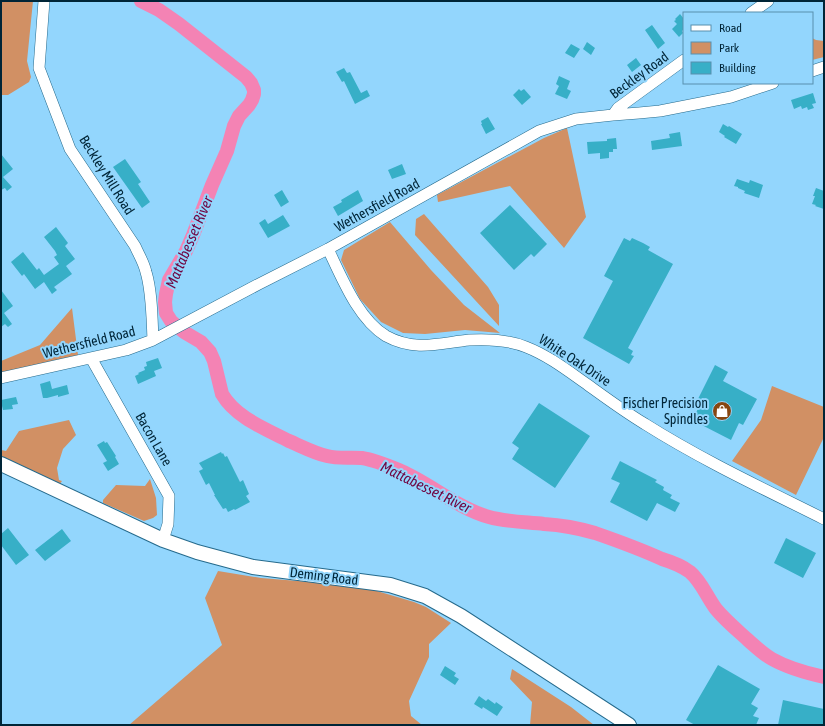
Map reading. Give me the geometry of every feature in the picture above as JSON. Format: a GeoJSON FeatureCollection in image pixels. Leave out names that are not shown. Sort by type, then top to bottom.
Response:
{"type":"FeatureCollection","features":[{"type":"Feature","properties":{"kind":"main road","name":"Deming Road"},"geometry":{"type":"LineString","coordinates":[[1,464],[163,540],[197,552],[253,567],[390,585],[425,596],[461,616],[629,725]]}},
{"type":"Feature","properties":{"kind":"street","name":"Beckley Mill Road"},"geometry":{"type":"LineString","coordinates":[[44,1],[39,68],[70,148],[136,246],[149,284],[153,340]]}},
{"type":"Feature","properties":{"kind":"street"},"geometry":{"type":"LineString","coordinates":[[752,12],[768,1]]}},
{"type":"Feature","properties":{"kind":"street","name":"Beckley Road"},"geometry":{"type":"LineString","coordinates":[[613,115],[618,108],[683,61]]}},
{"type":"Feature","properties":{"kind":"street"},"geometry":{"type":"LineString","coordinates":[[813,71],[824,67]]}},
{"type":"Feature","properties":{"kind":"street","name":"Wethersfield Road"},"geometry":{"type":"LineString","coordinates":[[1,378],[126,350],[153,340],[328,249],[540,132],[576,119],[668,110],[731,97],[770,84]]}},
{"type":"Feature","properties":{"kind":"street","name":"White Oak Drive"},"geometry":{"type":"LineString","coordinates":[[328,249],[354,300],[364,316],[374,327],[387,336],[402,342],[420,346],[470,340],[490,340],[525,346],[564,368],[662,435],[824,520]]}},
{"type":"Feature","properties":{"kind":"street","name":"Bacon Lane"},"geometry":{"type":"LineString","coordinates":[[91,358],[169,496],[168,524],[163,540]]}},
{"type":"Feature","properties":{"kind":"green space"},"geometry":{"type":"Polygon","coordinates":[[[1,1],[33,1],[27,61],[31,77],[29,82],[8,95],[1,95],[1,1]]]}},
{"type":"Feature","properties":{"kind":"green space"},"geometry":{"type":"Polygon","coordinates":[[[813,38],[824,41],[824,57],[813,60],[813,38]]]}},
{"type":"Feature","properties":{"kind":"green space"},"geometry":{"type":"Polygon","coordinates":[[[567,128],[586,217],[564,248],[510,186],[438,202],[437,195],[544,138],[567,128]]]}},
{"type":"Feature","properties":{"kind":"green space"},"geometry":{"type":"Polygon","coordinates":[[[424,214],[488,287],[499,305],[499,326],[415,235],[416,219],[424,214]]]}},
{"type":"Feature","properties":{"kind":"green space"},"geometry":{"type":"Polygon","coordinates":[[[390,222],[431,270],[464,305],[500,333],[465,330],[425,334],[403,333],[381,322],[360,299],[341,260],[344,250],[390,222]]]}},
{"type":"Feature","properties":{"kind":"green space"},"geometry":{"type":"Polygon","coordinates":[[[72,308],[78,355],[1,373],[1,361],[40,345],[72,308]]]}},
{"type":"Feature","properties":{"kind":"green space"},"geometry":{"type":"Polygon","coordinates":[[[772,386],[824,407],[824,437],[796,495],[732,461],[761,420],[772,386]]]}},
{"type":"Feature","properties":{"kind":"green space"},"geometry":{"type":"Polygon","coordinates":[[[69,420],[76,435],[63,449],[57,468],[59,480],[62,481],[59,485],[1,460],[1,450],[6,451],[19,431],[69,420]]]}},
{"type":"Feature","properties":{"kind":"green space"},"geometry":{"type":"Polygon","coordinates":[[[150,479],[156,498],[157,515],[153,518],[144,521],[103,503],[103,500],[116,485],[145,486],[150,479]]]}},
{"type":"Feature","properties":{"kind":"green space"},"geometry":{"type":"Polygon","coordinates":[[[218,571],[261,578],[360,586],[414,602],[426,607],[451,623],[429,644],[429,657],[409,701],[411,716],[422,725],[129,725],[222,645],[205,598],[218,571]]]}},
{"type":"Feature","properties":{"kind":"green space"},"geometry":{"type":"Polygon","coordinates":[[[512,669],[571,707],[594,725],[530,725],[532,702],[510,679],[512,669]]]}},
{"type":"Feature","properties":{"kind":"building"},"geometry":{"type":"Polygon","coordinates":[[[680,14],[683,18],[683,33],[679,37],[672,29],[677,24],[674,21],[676,20],[675,19],[680,14]]]}},
{"type":"Feature","properties":{"kind":"building"},"geometry":{"type":"Polygon","coordinates":[[[652,25],[665,43],[658,49],[645,30],[652,25]]]}},
{"type":"Feature","properties":{"kind":"building"},"geometry":{"type":"Polygon","coordinates":[[[587,42],[595,48],[591,55],[583,49],[587,42]]]}},
{"type":"Feature","properties":{"kind":"building"},"geometry":{"type":"Polygon","coordinates":[[[571,44],[580,49],[574,58],[565,53],[571,44]]]}},
{"type":"Feature","properties":{"kind":"building"},"geometry":{"type":"Polygon","coordinates":[[[636,58],[641,65],[632,72],[627,65],[636,58]]]}},
{"type":"Feature","properties":{"kind":"building"},"geometry":{"type":"Polygon","coordinates":[[[344,68],[347,73],[350,72],[361,93],[367,90],[370,96],[355,104],[344,81],[342,82],[336,72],[344,68]]]}},
{"type":"Feature","properties":{"kind":"building"},"geometry":{"type":"Polygon","coordinates":[[[559,76],[570,81],[567,89],[571,91],[567,99],[555,94],[559,86],[556,84],[559,76]]]}},
{"type":"Feature","properties":{"kind":"building"},"geometry":{"type":"Polygon","coordinates":[[[519,89],[521,91],[524,89],[531,97],[522,105],[513,95],[519,89]]]}},
{"type":"Feature","properties":{"kind":"building"},"geometry":{"type":"Polygon","coordinates":[[[813,93],[816,103],[812,104],[814,108],[808,110],[807,107],[802,109],[801,106],[794,109],[791,100],[813,93]]]}},
{"type":"Feature","properties":{"kind":"building"},"geometry":{"type":"Polygon","coordinates":[[[488,117],[495,129],[486,134],[481,121],[488,117]]]}},
{"type":"Feature","properties":{"kind":"building"},"geometry":{"type":"Polygon","coordinates":[[[723,124],[742,134],[736,144],[724,137],[725,136],[719,132],[723,124]]]}},
{"type":"Feature","properties":{"kind":"building"},"geometry":{"type":"Polygon","coordinates":[[[680,132],[682,146],[652,150],[651,141],[670,138],[669,134],[680,132]]]}},
{"type":"Feature","properties":{"kind":"building"},"geometry":{"type":"Polygon","coordinates":[[[616,138],[617,149],[613,149],[613,152],[609,152],[609,158],[600,159],[600,153],[588,154],[587,142],[607,141],[607,139],[616,138]]]}},
{"type":"Feature","properties":{"kind":"building"},"geometry":{"type":"Polygon","coordinates":[[[1,154],[13,169],[3,177],[12,187],[7,191],[5,188],[1,190],[1,154]]]}},
{"type":"Feature","properties":{"kind":"building"},"geometry":{"type":"Polygon","coordinates":[[[125,159],[141,182],[138,184],[150,202],[142,208],[113,167],[125,159]]]}},
{"type":"Feature","properties":{"kind":"building"},"geometry":{"type":"Polygon","coordinates":[[[402,164],[406,174],[392,179],[388,170],[402,164]]]}},
{"type":"Feature","properties":{"kind":"building"},"geometry":{"type":"Polygon","coordinates":[[[737,179],[749,183],[750,180],[763,185],[759,198],[744,193],[745,191],[734,186],[737,179]]]}},
{"type":"Feature","properties":{"kind":"building"},"geometry":{"type":"Polygon","coordinates":[[[816,188],[824,191],[824,209],[812,204],[816,188]]]}},
{"type":"Feature","properties":{"kind":"building"},"geometry":{"type":"Polygon","coordinates":[[[282,190],[289,202],[281,207],[274,195],[282,190]]]}},
{"type":"Feature","properties":{"kind":"building"},"geometry":{"type":"Polygon","coordinates":[[[358,190],[363,201],[338,216],[333,207],[342,202],[341,200],[358,190]]]}},
{"type":"Feature","properties":{"kind":"building"},"geometry":{"type":"Polygon","coordinates":[[[510,205],[547,244],[534,257],[531,254],[514,270],[480,233],[510,205]]]}},
{"type":"Feature","properties":{"kind":"building"},"geometry":{"type":"Polygon","coordinates":[[[283,215],[290,226],[268,238],[259,223],[265,219],[268,224],[283,215]]]}},
{"type":"Feature","properties":{"kind":"building"},"geometry":{"type":"Polygon","coordinates":[[[56,227],[68,243],[65,246],[75,259],[66,266],[72,274],[54,287],[57,290],[52,294],[44,282],[35,289],[24,274],[22,276],[11,262],[23,252],[37,270],[39,268],[44,275],[59,264],[54,257],[57,255],[55,251],[44,237],[56,227]]]}},
{"type":"Feature","properties":{"kind":"building"},"geometry":{"type":"Polygon","coordinates":[[[624,238],[630,241],[632,238],[643,243],[650,247],[648,250],[673,264],[628,348],[633,351],[631,355],[634,356],[629,364],[583,338],[613,281],[604,276],[624,238]]]}},
{"type":"Feature","properties":{"kind":"building"},"geometry":{"type":"Polygon","coordinates":[[[1,290],[13,306],[4,313],[12,324],[8,327],[5,324],[1,327],[1,290]]]}},
{"type":"Feature","properties":{"kind":"building"},"geometry":{"type":"Polygon","coordinates":[[[158,358],[162,368],[154,371],[156,376],[138,384],[135,376],[145,370],[144,367],[147,366],[146,362],[158,358]]]}},
{"type":"Feature","properties":{"kind":"building"},"geometry":{"type":"Polygon","coordinates":[[[715,365],[728,372],[723,381],[757,399],[743,425],[739,423],[731,440],[692,420],[701,403],[697,401],[715,365]]]}},
{"type":"Feature","properties":{"kind":"building"},"geometry":{"type":"Polygon","coordinates":[[[50,381],[52,389],[67,385],[69,394],[58,397],[58,395],[43,398],[40,384],[50,381]]]}},
{"type":"Feature","properties":{"kind":"building"},"geometry":{"type":"Polygon","coordinates":[[[16,397],[18,404],[12,405],[13,409],[3,410],[2,406],[1,407],[1,400],[16,397]]]}},
{"type":"Feature","properties":{"kind":"building"},"geometry":{"type":"Polygon","coordinates":[[[539,403],[590,436],[555,488],[512,459],[519,448],[512,443],[539,403]]]}},
{"type":"Feature","properties":{"kind":"building"},"geometry":{"type":"Polygon","coordinates":[[[104,441],[105,443],[107,442],[119,464],[108,471],[103,463],[107,461],[97,445],[104,441]]]}},
{"type":"Feature","properties":{"kind":"building"},"geometry":{"type":"Polygon","coordinates":[[[221,452],[225,457],[227,456],[240,482],[243,480],[249,494],[246,496],[250,502],[228,512],[226,508],[223,509],[214,495],[209,483],[206,485],[199,471],[203,469],[199,463],[221,452]]]}},
{"type":"Feature","properties":{"kind":"building"},"geometry":{"type":"Polygon","coordinates":[[[620,461],[657,480],[655,482],[664,487],[663,490],[672,495],[670,498],[680,503],[675,512],[657,503],[647,521],[610,502],[620,483],[611,479],[620,461]]]}},
{"type":"Feature","properties":{"kind":"building"},"geometry":{"type":"Polygon","coordinates":[[[8,528],[29,555],[16,565],[1,545],[1,534],[8,528]]]}},
{"type":"Feature","properties":{"kind":"building"},"geometry":{"type":"Polygon","coordinates":[[[62,529],[71,541],[45,561],[35,550],[62,529]]]}},
{"type":"Feature","properties":{"kind":"building"},"geometry":{"type":"Polygon","coordinates":[[[786,538],[816,553],[803,578],[774,563],[786,538]]]}},
{"type":"Feature","properties":{"kind":"building"},"geometry":{"type":"Polygon","coordinates":[[[718,665],[760,689],[751,704],[758,708],[753,716],[759,718],[756,725],[695,725],[686,720],[718,665]]]}},
{"type":"Feature","properties":{"kind":"building"},"geometry":{"type":"Polygon","coordinates":[[[445,666],[456,673],[454,676],[459,679],[455,685],[440,675],[445,666]]]}},
{"type":"Feature","properties":{"kind":"building"},"geometry":{"type":"Polygon","coordinates":[[[479,696],[486,701],[488,699],[495,704],[496,702],[503,707],[497,716],[483,707],[482,709],[474,704],[479,696]]]}},
{"type":"Feature","properties":{"kind":"building"},"geometry":{"type":"Polygon","coordinates":[[[783,700],[824,709],[824,725],[778,725],[783,700]]]}},
{"type":"Feature","properties":{"kind":"waterway","name":"Mattabesset River"},"geometry":{"type":"LineString","coordinates":[[141,1],[159,10],[179,24],[246,77],[254,90],[252,100],[239,116],[234,126],[227,151],[186,251],[169,280],[165,302],[166,313],[171,321],[184,332],[201,342],[210,352],[214,361],[222,394],[235,410],[261,427],[317,453],[327,456],[367,459],[382,463],[401,471],[477,513],[503,520],[557,525],[589,531],[677,564],[694,576],[720,613],[731,625],[763,653],[791,668],[824,677]]}},
{"type":"Feature","properties":{"kind":"place","name":"Fischer Precision Spindles"},"geometry":{"type":"Point","coordinates":[722,411]}}]}
